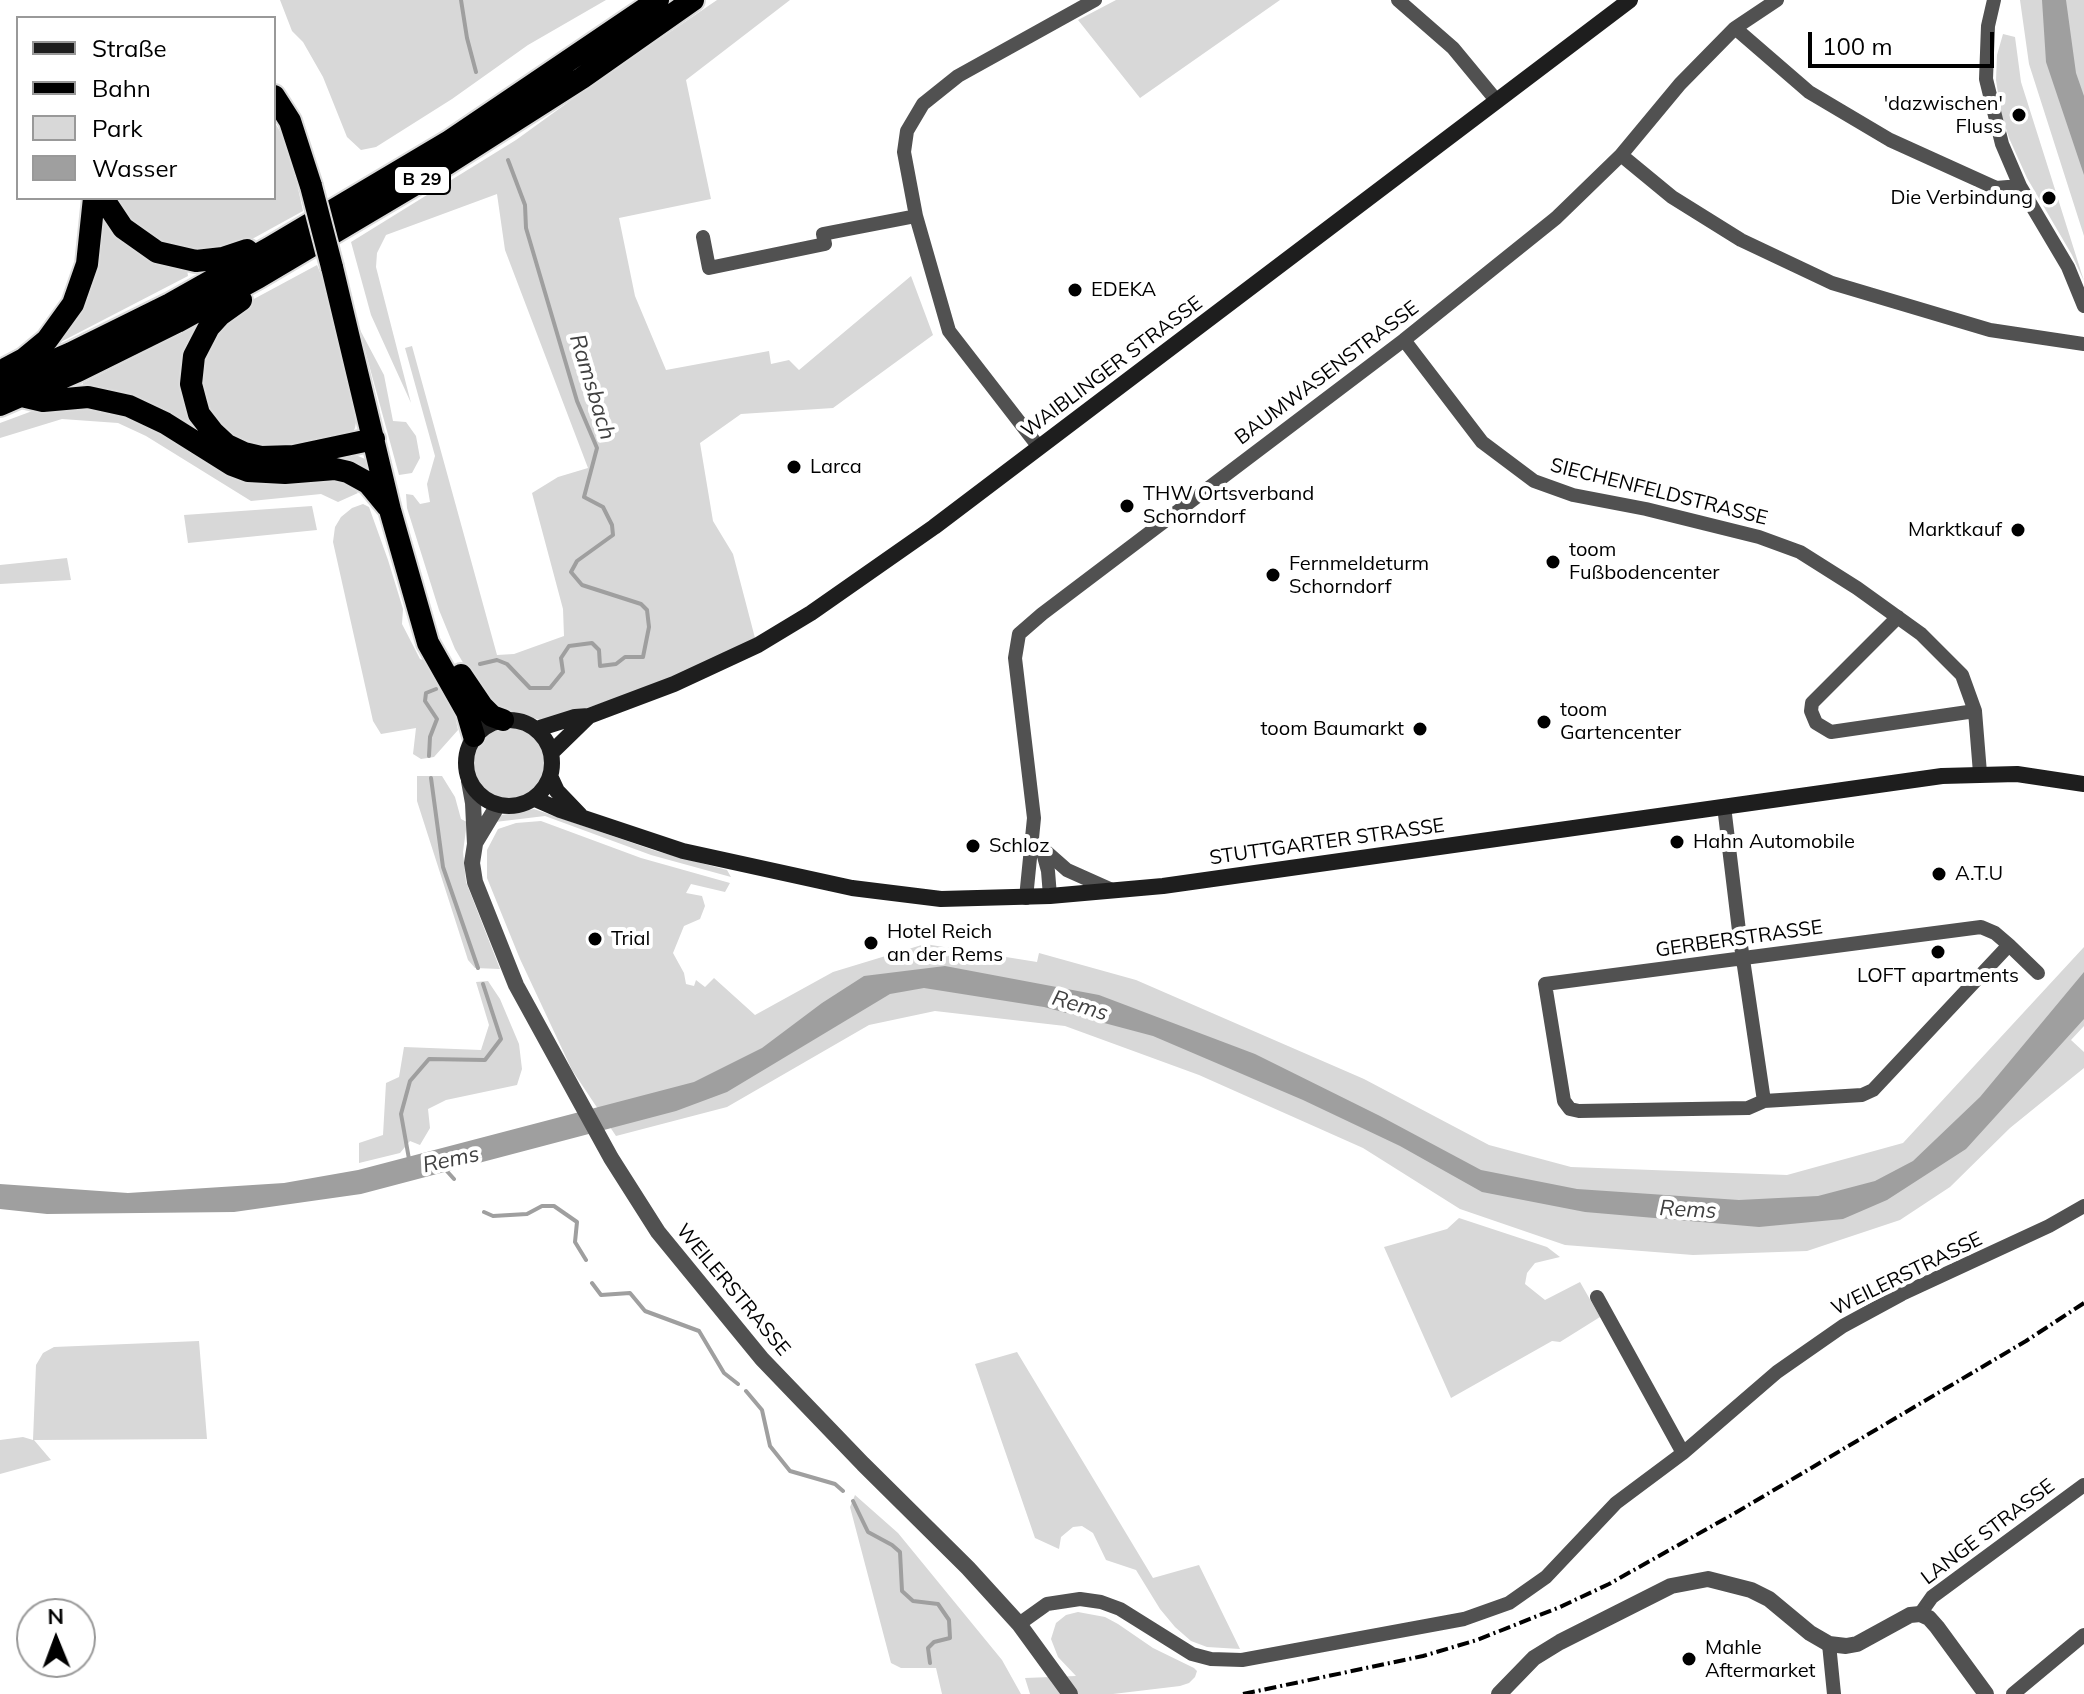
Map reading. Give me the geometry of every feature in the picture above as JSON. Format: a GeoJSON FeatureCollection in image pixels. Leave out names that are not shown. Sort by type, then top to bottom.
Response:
{"type":"FeatureCollection","features":[{"type":"Feature","properties":{"kind":"highway","name":"B 29"},"geometry":{"type":"LineString","coordinates":[[0,384],[170,304],[271,247],[448,142],[658,0]]}},
{"type":"Feature","properties":{"kind":"highway","name":"B 29"},"geometry":{"type":"LineString","coordinates":[[0,405],[177,322],[259,277],[414,185],[582,78],[693,0]]}},
{"type":"Feature","properties":{"kind":"highway"},"geometry":{"type":"LineString","coordinates":[[276,99],[290,121],[311,186],[390,510],[428,643],[467,712],[474,736]]}},
{"type":"Feature","properties":{"kind":"highway"},"geometry":{"type":"LineString","coordinates":[[0,372],[41,346],[73,304],[87,264],[94,200]]}},
{"type":"Feature","properties":{"kind":"highway"},"geometry":{"type":"LineString","coordinates":[[104,200],[133,238],[169,257],[210,260],[245,250],[271,247]]}},
{"type":"Feature","properties":{"kind":"highway"},"geometry":{"type":"LineString","coordinates":[[259,277],[246,297],[209,327],[194,356],[191,384],[199,414],[205,423],[227,445],[261,457],[294,456],[374,439]]}},
{"type":"Feature","properties":{"kind":"highway"},"geometry":{"type":"LineString","coordinates":[[23,396],[43,401],[88,397],[129,406],[152,415],[212,453],[248,471],[285,473],[335,469],[348,472],[368,483],[390,510]]}},
{"type":"Feature","properties":{"kind":"highway"},"geometry":{"type":"LineString","coordinates":[[404,553],[420,577],[440,636],[452,660],[482,706],[492,716],[503,720]]}},
{"type":"Feature","properties":{"kind":"main road","name":"WAIBLINGER STRASSE"},"geometry":{"type":"LineString","coordinates":[[537,729],[575,717],[589,716],[726,661],[811,613],[870,574],[1630,0]]}},
{"type":"Feature","properties":{"kind":"main road","name":"WAIBLINGER STRASSE"},"geometry":{"type":"LineString","coordinates":[[552,752],[589,716]]}},
{"type":"Feature","properties":{"kind":"main road"},"geometry":{"type":"LineString","coordinates":[[503,720],[521,721],[537,729],[548,741],[552,752],[551,778],[535,799],[511,807],[486,800],[469,781],[466,756],[474,736],[485,727],[503,720]]}},
{"type":"Feature","properties":{"kind":"main road","name":"STUTTGARTER STRASSE"},"geometry":{"type":"LineString","coordinates":[[535,799],[683,851],[852,888],[941,899],[1026,898],[1114,891],[1870,785],[1980,773],[2017,774],[2084,784]]}},
{"type":"Feature","properties":{"kind":"main road","name":"STUTTGARTER STRASSE"},"geometry":{"type":"LineString","coordinates":[[551,778],[557,791],[581,816]]}},
{"type":"Feature","properties":{"kind":"street"},"geometry":{"type":"LineString","coordinates":[[1038,446],[949,331],[916,216],[904,152],[907,131],[923,104],[958,76],[1095,0]]}},
{"type":"Feature","properties":{"kind":"street"},"geometry":{"type":"LineString","coordinates":[[1398,0],[1453,48],[1496,100]]}},
{"type":"Feature","properties":{"kind":"street","name":"BAUMWASENSTRASSE"},"geometry":{"type":"LineString","coordinates":[[1050,896],[1048,871],[1034,818],[1015,658],[1019,634],[1404,340],[1556,218],[1621,155],[1680,84],[1735,28],[1777,0]]}},
{"type":"Feature","properties":{"kind":"street"},"geometry":{"type":"LineString","coordinates":[[1994,0],[1988,26],[1986,79],[2002,144],[2020,186],[2068,267],[2084,306]]}},
{"type":"Feature","properties":{"kind":"street"},"geometry":{"type":"LineString","coordinates":[[1735,28],[1809,92],[1890,140],[1996,188],[2020,186]]}},
{"type":"Feature","properties":{"kind":"street"},"geometry":{"type":"LineString","coordinates":[[1621,155],[1672,197],[1741,240],[1832,283],[1990,330],[2084,344]]}},
{"type":"Feature","properties":{"kind":"street"},"geometry":{"type":"LineString","coordinates":[[703,237],[709,268],[825,244],[823,234],[916,216]]}},
{"type":"Feature","properties":{"kind":"street","name":"SIECHENFELDSTRASSE"},"geometry":{"type":"LineString","coordinates":[[1404,340],[1482,442],[1534,481],[1573,495],[1646,509],[1759,537],[1800,552],[1921,634],[1962,675],[1975,711],[1980,773]]}},
{"type":"Feature","properties":{"kind":"street"},"geometry":{"type":"LineString","coordinates":[[1898,617],[1812,703],[1811,711],[1816,723],[1831,732],[1975,711]]}},
{"type":"Feature","properties":{"kind":"street","name":"WEILERSTRASSE"},"geometry":{"type":"LineString","coordinates":[[469,781],[475,844],[472,863],[481,901],[516,985],[611,1158],[658,1232],[762,1359],[1019,1624],[1070,1694]]}},
{"type":"Feature","properties":{"kind":"street"},"geometry":{"type":"LineString","coordinates":[[475,844],[498,805]]}},
{"type":"Feature","properties":{"kind":"street"},"geometry":{"type":"LineString","coordinates":[[1724,806],[1764,1101],[1849,1097],[1873,1090],[2009,945]]}},
{"type":"Feature","properties":{"kind":"street","name":"BAUMWASENSTRASSE"},"geometry":{"type":"LineString","coordinates":[[1026,898],[1034,818]]}},
{"type":"Feature","properties":{"kind":"street"},"geometry":{"type":"LineString","coordinates":[[1042,848],[1067,870],[1114,891]]}},
{"type":"Feature","properties":{"kind":"street","name":"GERBERSTRASSE"},"geometry":{"type":"LineString","coordinates":[[1764,1101],[1748,1108],[1570,1109],[1564,1101],[1545,984],[1981,927],[1995,933],[2038,973]]}},
{"type":"Feature","properties":{"kind":"street","name":"WEILERSTRASSE"},"geometry":{"type":"LineString","coordinates":[[1019,1624],[1047,1604],[1080,1599],[1101,1602],[1120,1609],[1192,1654],[1211,1659],[1242,1660],[1464,1619],[1509,1603],[1546,1577],[1616,1503],[1683,1453],[1777,1372],[1843,1326],[2084,1206]]}},
{"type":"Feature","properties":{"kind":"street"},"geometry":{"type":"LineString","coordinates":[[1597,1297],[1683,1453]]}},
{"type":"Feature","properties":{"kind":"street","name":"LANGE STRASSE"},"geometry":{"type":"LineString","coordinates":[[1920,1614],[1932,1597],[2084,1485]]}},
{"type":"Feature","properties":{"kind":"street"},"geometry":{"type":"LineString","coordinates":[[1499,1694],[1534,1658],[1547,1650],[1671,1586],[1708,1579],[1751,1590],[1769,1599],[1810,1633],[1829,1644],[1857,1644],[1910,1615],[1920,1614],[1937,1627],[1986,1694]]}},
{"type":"Feature","properties":{"kind":"street"},"geometry":{"type":"LineString","coordinates":[[2013,1694],[2084,1635]]}},
{"type":"Feature","properties":{"kind":"street"},"geometry":{"type":"LineString","coordinates":[[1829,1644],[1834,1694]]}},
{"type":"Feature","properties":{"kind":"green space"},"geometry":{"type":"Polygon","coordinates":[[[280,0],[606,0],[528,45],[452,99],[376,147],[361,150],[347,137],[323,77],[303,42],[292,31],[280,0]]]}},
{"type":"Feature","properties":{"kind":"green space"},"geometry":{"type":"Polygon","coordinates":[[[717,0],[790,0],[686,80],[711,199],[619,218],[635,296],[666,370],[769,351],[771,364],[789,360],[799,370],[911,276],[933,335],[833,408],[741,414],[700,443],[713,521],[733,554],[755,638],[675,678],[546,722],[503,713],[481,693],[455,649],[439,610],[407,508],[406,494],[413,495],[420,504],[430,502],[427,484],[435,456],[405,348],[412,346],[497,655],[514,654],[564,636],[563,609],[532,493],[558,477],[588,468],[505,250],[497,194],[386,235],[377,253],[376,267],[411,403],[371,315],[351,242],[516,140],[717,0]]]}},
{"type":"Feature","properties":{"kind":"green space"},"geometry":{"type":"Polygon","coordinates":[[[1116,0],[1280,0],[1140,98],[1078,20],[1116,0]]]}},
{"type":"Feature","properties":{"kind":"green space"},"geometry":{"type":"Polygon","coordinates":[[[2020,0],[2084,0],[2084,236],[2029,64],[2020,0]]]}},
{"type":"Feature","properties":{"kind":"green space"},"geometry":{"type":"Polygon","coordinates":[[[2003,34],[2015,37],[2021,82],[2084,281],[2027,178],[2009,138],[1996,80],[1997,55],[2003,34]]]}},
{"type":"Feature","properties":{"kind":"green space"},"geometry":{"type":"Polygon","coordinates":[[[276,124],[293,165],[303,211],[234,249],[179,251],[154,241],[132,226],[115,200],[276,200],[276,124]]]}},
{"type":"Feature","properties":{"kind":"green space"},"geometry":{"type":"Polygon","coordinates":[[[99,208],[187,269],[188,276],[51,347],[99,208]]]}},
{"type":"Feature","properties":{"kind":"green space"},"geometry":{"type":"Polygon","coordinates":[[[317,265],[325,284],[355,428],[352,434],[289,451],[231,440],[199,398],[200,355],[239,307],[317,265]]]}},
{"type":"Feature","properties":{"kind":"green space"},"geometry":{"type":"Polygon","coordinates":[[[199,325],[186,352],[182,388],[195,424],[217,448],[233,458],[276,466],[349,454],[365,459],[370,481],[349,468],[328,463],[277,469],[253,467],[231,460],[158,412],[130,399],[84,391],[83,383],[199,325]]]}},
{"type":"Feature","properties":{"kind":"green space"},"geometry":{"type":"Polygon","coordinates":[[[359,328],[384,375],[393,421],[406,422],[416,436],[420,458],[412,473],[399,475],[359,328]]]}},
{"type":"Feature","properties":{"kind":"green space"},"geometry":{"type":"Polygon","coordinates":[[[66,405],[98,406],[346,480],[358,493],[338,502],[321,494],[251,501],[146,436],[118,423],[62,419],[0,438],[0,423],[35,410],[66,405]]]}},
{"type":"Feature","properties":{"kind":"green space"},"geometry":{"type":"Polygon","coordinates":[[[363,504],[369,507],[388,560],[403,609],[402,624],[420,659],[426,661],[453,707],[458,730],[434,757],[421,759],[413,754],[416,728],[381,734],[373,721],[333,542],[335,527],[341,517],[363,504]]]}},
{"type":"Feature","properties":{"kind":"green space"},"geometry":{"type":"Polygon","coordinates":[[[312,506],[317,530],[188,543],[184,515],[312,506]]]}},
{"type":"Feature","properties":{"kind":"green space"},"geometry":{"type":"Polygon","coordinates":[[[67,558],[71,580],[0,584],[0,565],[67,558]]]}},
{"type":"Feature","properties":{"kind":"green space"},"geometry":{"type":"Polygon","coordinates":[[[510,726],[524,729],[536,737],[544,749],[547,763],[544,777],[536,789],[524,797],[510,800],[496,797],[484,789],[476,777],[473,763],[476,749],[484,737],[496,729],[510,726]]]}},
{"type":"Feature","properties":{"kind":"green space"},"geometry":{"type":"Polygon","coordinates":[[[417,776],[442,776],[455,797],[461,819],[467,822],[463,852],[466,882],[500,969],[475,968],[468,960],[417,801],[417,776]]]}},
{"type":"Feature","properties":{"kind":"green space"},"geometry":{"type":"Polygon","coordinates":[[[534,809],[656,851],[727,870],[731,877],[651,855],[545,816],[495,822],[502,815],[534,809]]]}},
{"type":"Feature","properties":{"kind":"green space"},"geometry":{"type":"Polygon","coordinates":[[[541,821],[641,858],[730,883],[725,892],[691,884],[686,893],[702,896],[705,906],[700,919],[684,926],[673,953],[684,973],[686,984],[694,986],[696,980],[705,987],[714,978],[755,1015],[833,972],[925,944],[1037,962],[1039,953],[1136,980],[1364,1079],[1489,1145],[1571,1167],[1787,1175],[1903,1143],[2084,947],[2084,1026],[2071,1040],[2084,1052],[2084,1068],[2010,1128],[1950,1187],[1900,1220],[1807,1251],[1693,1255],[1565,1245],[1460,1209],[1363,1148],[1199,1075],[1065,1026],[935,1011],[869,1025],[727,1107],[616,1136],[572,1070],[520,959],[487,878],[487,850],[498,829],[516,823],[541,821]]]}},
{"type":"Feature","properties":{"kind":"green space"},"geometry":{"type":"Polygon","coordinates":[[[488,981],[500,999],[519,1044],[522,1069],[517,1085],[446,1100],[428,1109],[430,1128],[420,1145],[410,1141],[400,1153],[359,1163],[359,1143],[383,1135],[386,1083],[399,1077],[404,1047],[481,1050],[489,1025],[476,982],[488,981]]]}},
{"type":"Feature","properties":{"kind":"green space"},"geometry":{"type":"Polygon","coordinates":[[[1459,1218],[1547,1247],[1560,1257],[1535,1263],[1527,1273],[1525,1284],[1545,1300],[1580,1282],[1600,1317],[1560,1342],[1552,1341],[1451,1398],[1384,1247],[1447,1229],[1459,1218]]]}},
{"type":"Feature","properties":{"kind":"green space"},"geometry":{"type":"Polygon","coordinates":[[[199,1341],[207,1439],[34,1440],[51,1460],[0,1474],[0,1440],[23,1437],[33,1440],[36,1365],[43,1353],[54,1347],[199,1341]]]}},
{"type":"Feature","properties":{"kind":"green space"},"geometry":{"type":"Polygon","coordinates":[[[1017,1352],[1153,1578],[1199,1565],[1240,1649],[1207,1647],[1191,1641],[1160,1609],[1136,1570],[1106,1560],[1093,1533],[1082,1526],[1073,1527],[1061,1537],[1059,1549],[1035,1538],[975,1364],[1017,1352]]]}},
{"type":"Feature","properties":{"kind":"green space"},"geometry":{"type":"Polygon","coordinates":[[[855,1495],[898,1533],[1002,1660],[1021,1694],[942,1694],[936,1668],[901,1668],[891,1663],[850,1507],[855,1495]]]}},
{"type":"Feature","properties":{"kind":"green space"},"geometry":{"type":"Polygon","coordinates":[[[1078,1612],[1105,1617],[1118,1624],[1153,1648],[1194,1668],[1197,1671],[1195,1677],[1180,1686],[1113,1694],[1030,1694],[1025,1678],[1076,1676],[1058,1657],[1051,1639],[1056,1623],[1066,1615],[1078,1612]]]}},
{"type":"Feature","properties":{"kind":"water"},"geometry":{"type":"Polygon","coordinates":[[[2042,0],[2066,0],[2076,73],[2084,96],[2084,175],[2046,62],[2042,0]]]}},
{"type":"Feature","properties":{"kind":"water","name":"Rems"},"geometry":{"type":"Polygon","coordinates":[[[945,966],[1099,995],[1255,1054],[1481,1170],[1577,1189],[1739,1200],[1818,1196],[1875,1181],[1913,1161],[1980,1097],[2084,972],[2084,1019],[1966,1149],[1887,1200],[1843,1219],[1759,1227],[1585,1212],[1482,1192],[1400,1146],[1303,1100],[1153,1036],[1044,1007],[924,988],[890,994],[727,1092],[676,1111],[361,1194],[234,1212],[47,1214],[0,1209],[0,1184],[128,1193],[284,1183],[358,1170],[694,1082],[762,1048],[864,976],[945,966]]]}},
{"type":"Feature","properties":{"kind":"waterway","name":"Ramsbach"},"geometry":{"type":"LineString","coordinates":[[461,0],[476,72]]}},
{"type":"Feature","properties":{"kind":"waterway","name":"Ramsbach"},"geometry":{"type":"LineString","coordinates":[[480,664],[497,660],[507,664],[530,688],[550,688],[563,672],[561,658],[569,646],[592,643],[599,650],[600,666],[616,664],[625,657],[643,657],[649,627],[647,610],[641,604],[582,585],[571,572],[577,561],[613,535],[612,525],[603,507],[584,497],[597,448],[577,401],[526,228],[525,205],[508,160]]}},
{"type":"Feature","properties":{"kind":"waterway","name":"Ramsbach"},"geometry":{"type":"LineString","coordinates":[[429,756],[430,737],[437,719],[425,701],[426,693],[436,689]]}},
{"type":"Feature","properties":{"kind":"waterway","name":"Ramsbach"},"geometry":{"type":"LineString","coordinates":[[431,778],[443,867],[478,968]]}},
{"type":"Feature","properties":{"kind":"waterway","name":"Ramsbach"},"geometry":{"type":"LineString","coordinates":[[409,1159],[401,1114],[410,1081],[429,1059],[485,1060],[501,1039],[483,984]]}},
{"type":"Feature","properties":{"kind":"waterway","name":"Rems"},"geometry":{"type":"LineString","coordinates":[[445,1169],[454,1179]]}},
{"type":"Feature","properties":{"kind":"waterway"},"geometry":{"type":"LineString","coordinates":[[484,1212],[493,1216],[527,1214],[542,1206],[554,1206],[577,1222],[575,1242],[586,1260]]}},
{"type":"Feature","properties":{"kind":"waterway"},"geometry":{"type":"LineString","coordinates":[[592,1283],[601,1295],[630,1293],[645,1311],[699,1331],[724,1373],[738,1384]]}},
{"type":"Feature","properties":{"kind":"waterway"},"geometry":{"type":"LineString","coordinates":[[746,1391],[762,1410],[770,1446],[790,1471],[835,1484],[843,1491]]}},
{"type":"Feature","properties":{"kind":"waterway"},"geometry":{"type":"LineString","coordinates":[[853,1501],[868,1532],[900,1552],[902,1591],[913,1601],[938,1604],[949,1620],[950,1638],[934,1642],[928,1648],[930,1663]]}},
{"type":"Feature","properties":{"kind":"railway"},"geometry":{"type":"LineString","coordinates":[[1243,1694],[1423,1656],[1477,1640],[1560,1607],[1609,1584],[1730,1516],[2026,1341],[2084,1303]]}},
{"type":"Feature","properties":{"kind":"place","name":"'dazwischen' Fluss"},"geometry":{"type":"Point","coordinates":[2019,115]}},
{"type":"Feature","properties":{"kind":"place","name":"Die Verbindung"},"geometry":{"type":"Point","coordinates":[2049,198]}},
{"type":"Feature","properties":{"kind":"place","name":"EDEKA"},"geometry":{"type":"Point","coordinates":[1075,290]}},
{"type":"Feature","properties":{"kind":"place","name":"Larca"},"geometry":{"type":"Point","coordinates":[794,467]}},
{"type":"Feature","properties":{"kind":"place","name":"THW Ortsverband Schorndorf"},"geometry":{"type":"Point","coordinates":[1127,506]}},
{"type":"Feature","properties":{"kind":"place","name":"Marktkauf"},"geometry":{"type":"Point","coordinates":[2018,530]}},
{"type":"Feature","properties":{"kind":"place","name":"toom Fußbodencenter"},"geometry":{"type":"Point","coordinates":[1553,562]}},
{"type":"Feature","properties":{"kind":"place","name":"Fernmeldeturm Schorndorf"},"geometry":{"type":"Point","coordinates":[1273,575]}},
{"type":"Feature","properties":{"kind":"place","name":"toom Gartencenter"},"geometry":{"type":"Point","coordinates":[1544,722]}},
{"type":"Feature","properties":{"kind":"place","name":"toom Baumarkt"},"geometry":{"type":"Point","coordinates":[1420,729]}},
{"type":"Feature","properties":{"kind":"place","name":"Hahn Automobile"},"geometry":{"type":"Point","coordinates":[1677,842]}},
{"type":"Feature","properties":{"kind":"place","name":"Schloz"},"geometry":{"type":"Point","coordinates":[973,846]}},
{"type":"Feature","properties":{"kind":"place","name":"A.T.U"},"geometry":{"type":"Point","coordinates":[1939,874]}},
{"type":"Feature","properties":{"kind":"place","name":"Trial"},"geometry":{"type":"Point","coordinates":[595,939]}},
{"type":"Feature","properties":{"kind":"place","name":"Hotel Reich an der Rems"},"geometry":{"type":"Point","coordinates":[871,943]}},
{"type":"Feature","properties":{"kind":"place","name":"LOFT apartments"},"geometry":{"type":"Point","coordinates":[1938,952]}},
{"type":"Feature","properties":{"kind":"place","name":"Mahle Aftermarket"},"geometry":{"type":"Point","coordinates":[1689,1659]}}]}
